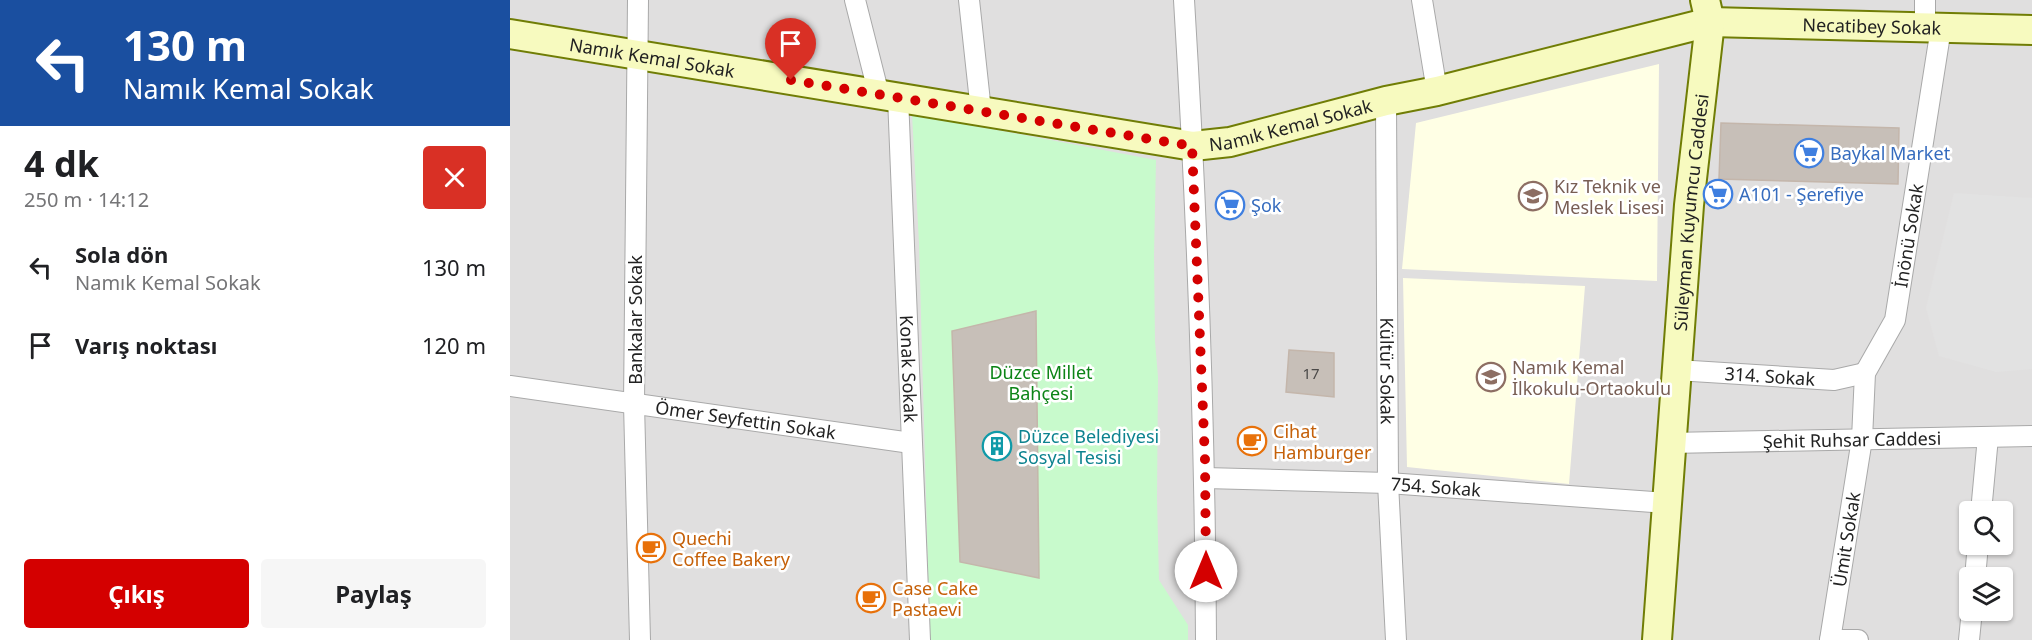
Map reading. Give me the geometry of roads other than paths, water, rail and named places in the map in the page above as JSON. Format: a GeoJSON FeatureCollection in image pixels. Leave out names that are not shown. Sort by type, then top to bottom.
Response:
{"type":"FeatureCollection","features":[{"type":"Feature","properties":{"kind":"street","name":"Bankalar Sokak"},"geometry":{"type":"LineString","coordinates":[[638,0],[634,404],[640,640]]}},
{"type":"Feature","properties":{"kind":"street","name":"Konak Sokak"},"geometry":{"type":"LineString","coordinates":[[855,0],[888,96],[911,443],[921,640]]}},
{"type":"Feature","properties":{"kind":"street"},"geometry":{"type":"LineString","coordinates":[[969,0],[981,111]]}},
{"type":"Feature","properties":{"kind":"street"},"geometry":{"type":"LineString","coordinates":[[1184,0],[1205,478],[1206,640]]}},
{"type":"Feature","properties":{"kind":"street"},"geometry":{"type":"LineString","coordinates":[[1422,0],[1437,91]]}},
{"type":"Feature","properties":{"kind":"street","name":"Namık Kemal Sokak"},"geometry":{"type":"LineString","coordinates":[[510,34],[1192,146],[1230,142],[1386,101],[1437,91],[1708,11]]}},
{"type":"Feature","properties":{"kind":"street","name":"Necatibey Sokak"},"geometry":{"type":"LineString","coordinates":[[1708,11],[1930,19],[2032,30]]}},
{"type":"Feature","properties":{"kind":"street","name":"Süleyman Kuyumcu Caddesi"},"geometry":{"type":"LineString","coordinates":[[1657,640],[1689,205],[1708,11]]}},
{"type":"Feature","properties":{"kind":"street","name":"İnönü Sokak"},"geometry":{"type":"LineString","coordinates":[[1862,439],[1865,374],[1895,320],[1930,19]]}},
{"type":"Feature","properties":{"kind":"street","name":"Kültür Sokak"},"geometry":{"type":"LineString","coordinates":[[1386,101],[1388,483],[1396,640]]}},
{"type":"Feature","properties":{"kind":"street","name":"314. Sokak"},"geometry":{"type":"LineString","coordinates":[[1676,370],[1834,380],[1865,374]]}},
{"type":"Feature","properties":{"kind":"street","name":"Ömer Seyfettin Sokak"},"geometry":{"type":"LineString","coordinates":[[510,386],[911,443]]}},
{"type":"Feature","properties":{"kind":"street","name":"Şehit Ruhsar Caddesi"},"geometry":{"type":"LineString","coordinates":[[1670,443],[2032,436]]}},
{"type":"Feature","properties":{"kind":"street"},"geometry":{"type":"LineString","coordinates":[[1982,501],[1988,437]]}},
{"type":"Feature","properties":{"kind":"street","name":"Ümit Sokak"},"geometry":{"type":"LineString","coordinates":[[1830,640],[1862,439]]}},
{"type":"Feature","properties":{"kind":"street","name":"754. Sokak"},"geometry":{"type":"LineString","coordinates":[[1205,478],[1388,483],[1667,502]]}},
{"type":"Feature","properties":{"kind":"street"},"geometry":{"type":"LineString","coordinates":[[1969,640],[1971,621]]}},
{"type":"Feature","properties":{"kind":"street"},"geometry":{"type":"LineString","coordinates":[[1830,640],[1858,640]]}},
{"type":"Feature","properties":{"kind":"place","name":"Baykal Market"},"geometry":{"type":"Point","coordinates":[1809,153]}},
{"type":"Feature","properties":{"kind":"place","name":"A101 - Şerefiye"},"geometry":{"type":"Point","coordinates":[1718,194]}},
{"type":"Feature","properties":{"kind":"place","name":"Kız Teknik ve Meslek Lisesi"},"geometry":{"type":"Point","coordinates":[1533,196]}},
{"type":"Feature","properties":{"kind":"place","name":"Şok"},"geometry":{"type":"Point","coordinates":[1230,205]}},
{"type":"Feature","properties":{"kind":"place","name":"Namık Kemal İlkokulu-Ortaokulu"},"geometry":{"type":"Point","coordinates":[1491,377]}},
{"type":"Feature","properties":{"kind":"place","name":"Cihat Hamburger"},"geometry":{"type":"Point","coordinates":[1252,441]}},
{"type":"Feature","properties":{"kind":"place","name":"Düzce Belediyesi Sosyal Tesisi"},"geometry":{"type":"Point","coordinates":[997,446]}},
{"type":"Feature","properties":{"kind":"place","name":"Quechi Coffee Bakery"},"geometry":{"type":"Point","coordinates":[651,548]}},
{"type":"Feature","properties":{"kind":"place","name":"Case Cake Pastaevi"},"geometry":{"type":"Point","coordinates":[871,598]}},
{"type":"Feature","properties":{"kind":"park label","name":"Düzce Millet Bahçesi"},"geometry":{"type":"Point","coordinates":[1041,382]}}]}
